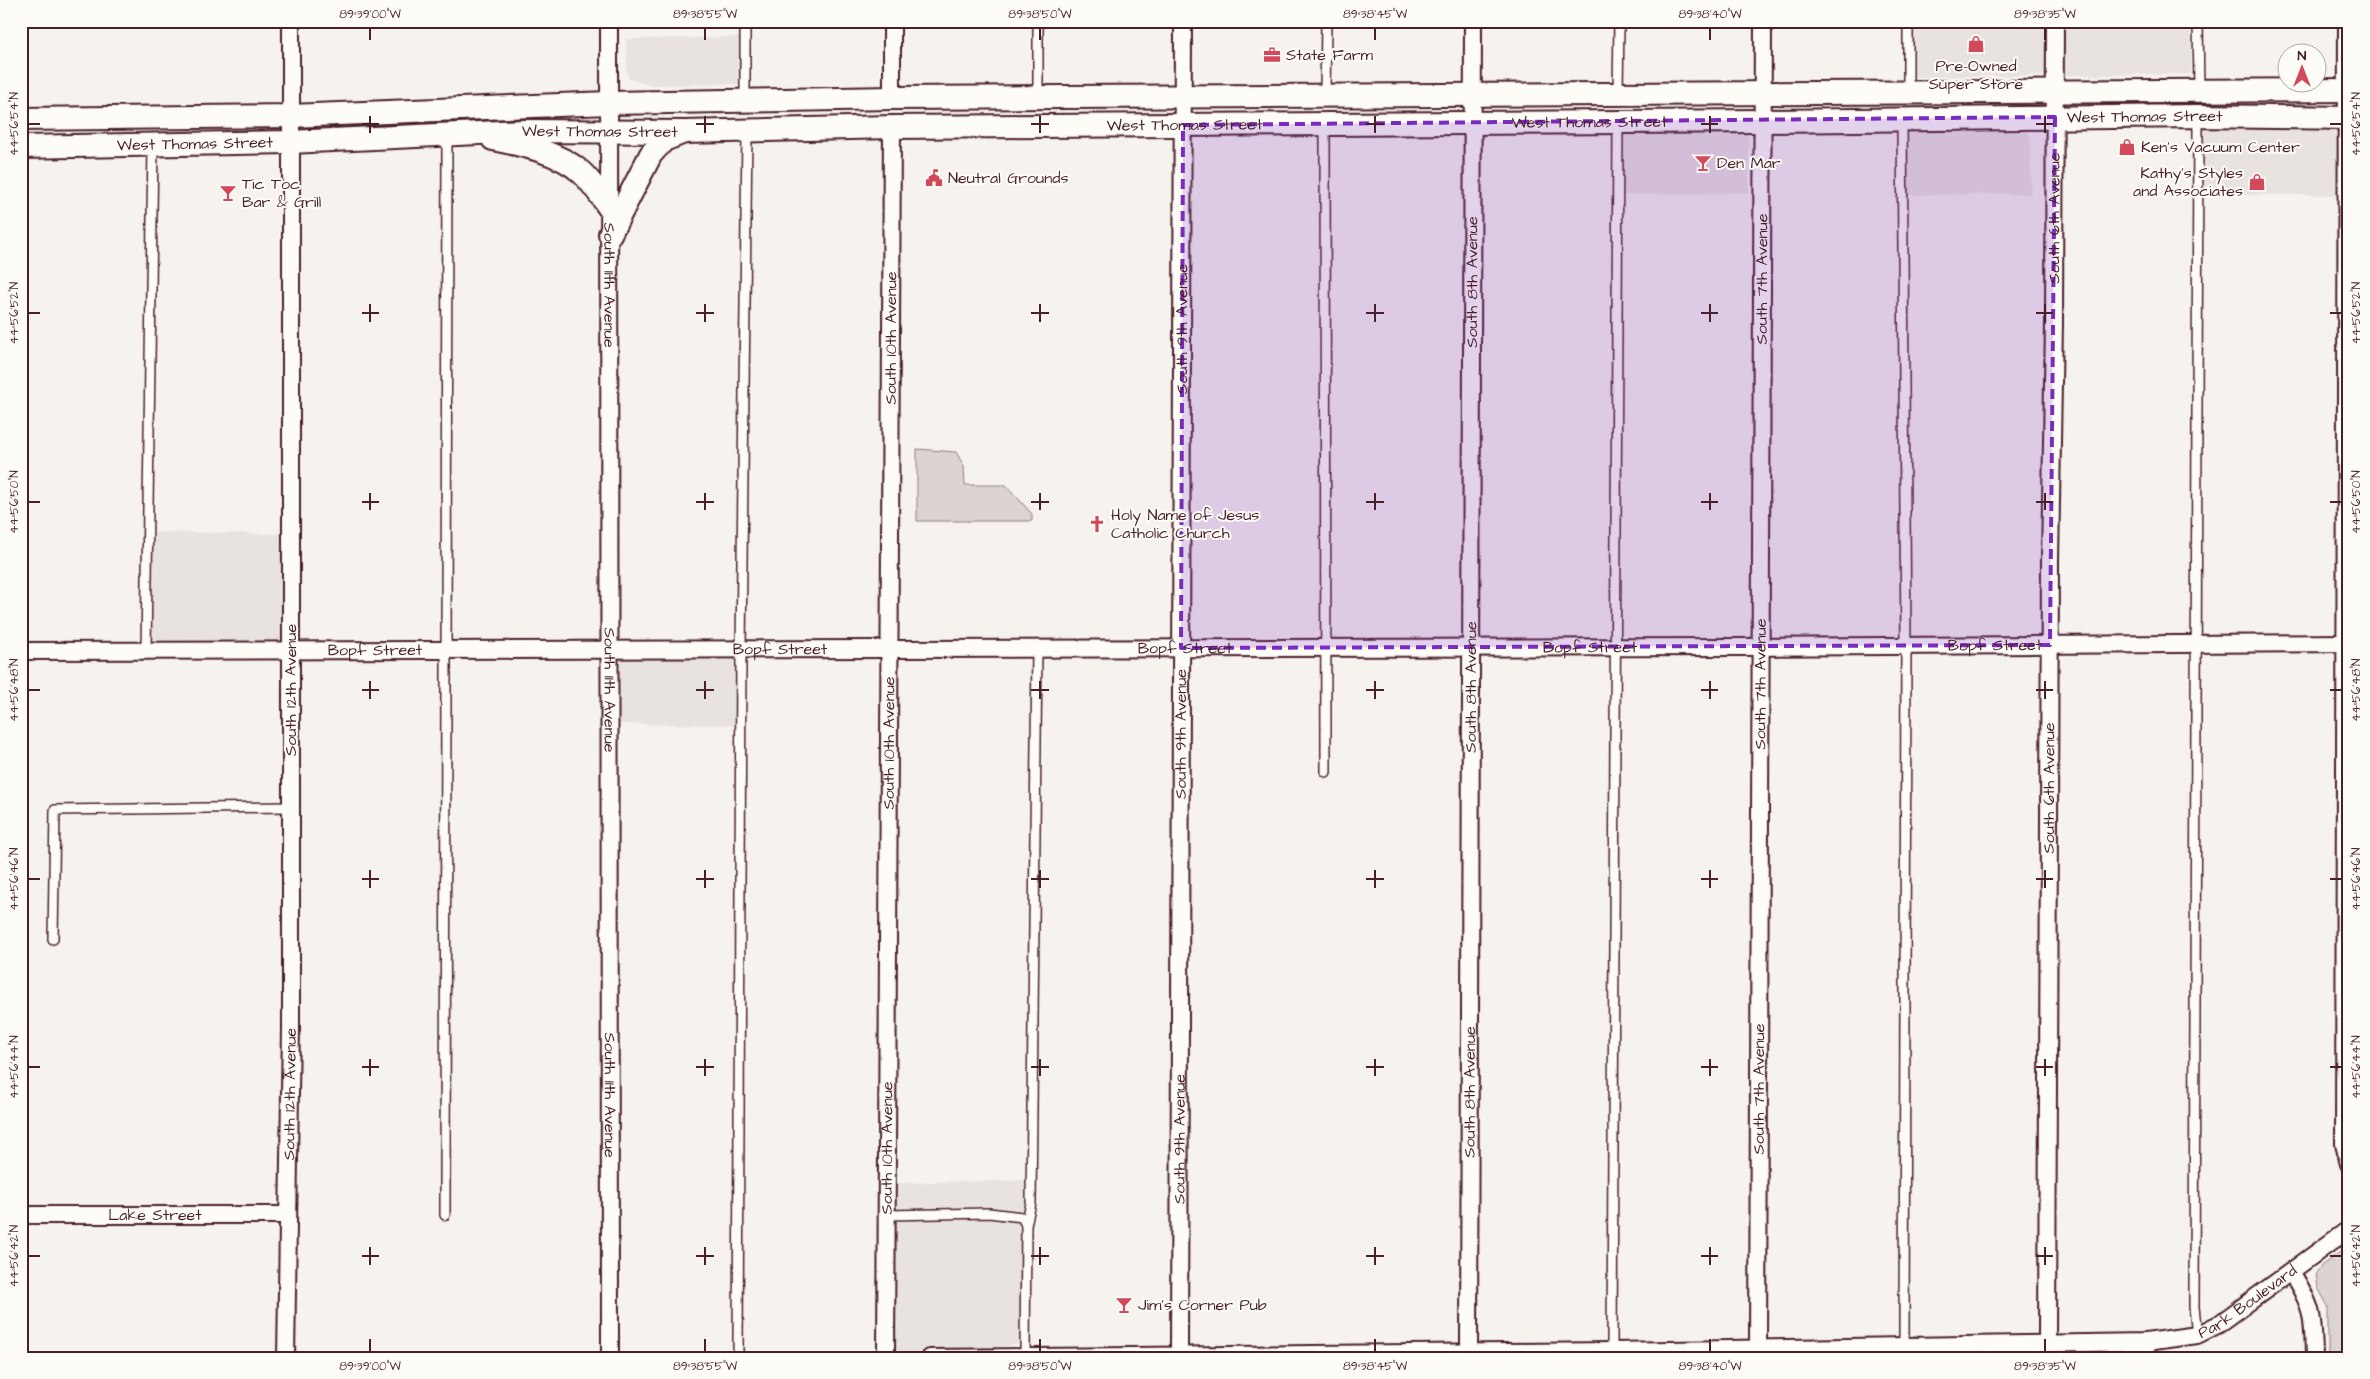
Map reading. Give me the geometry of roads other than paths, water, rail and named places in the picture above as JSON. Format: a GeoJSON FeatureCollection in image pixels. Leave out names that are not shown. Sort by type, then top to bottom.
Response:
{"type":"FeatureCollection","features":[{"type":"Feature","properties":{"kind":"main road","name":"West Thomas Street"},"geometry":{"type":"LineString","coordinates":[[21,119],[290,116],[609,103],[892,98],[2348,90]]}},
{"type":"Feature","properties":{"kind":"main road","name":"West Thomas Street"},"geometry":{"type":"LineString","coordinates":[[21,147],[290,142],[523,131],[685,132],[892,127],[1325,125],[1618,121],[1763,122],[2055,117],[2348,118]]}},
{"type":"Feature","properties":{"kind":"main road"},"geometry":{"type":"LineString","coordinates":[[610,234],[651,154],[664,140],[685,132]]}},
{"type":"Feature","properties":{"kind":"main road"},"geometry":{"type":"LineString","coordinates":[[457,134],[530,149],[566,162],[585,176],[610,209]]}},
{"type":"Feature","properties":{"kind":"street","name":"South 12th Avenue"},"geometry":{"type":"LineString","coordinates":[[286,1358],[292,651],[291,21]]}},
{"type":"Feature","properties":{"kind":"street","name":"South 11th Avenue"},"geometry":{"type":"LineString","coordinates":[[609,21],[610,1358]]}},
{"type":"Feature","properties":{"kind":"street"},"geometry":{"type":"LineString","coordinates":[[892,21],[892,98]]}},
{"type":"Feature","properties":{"kind":"street","name":"South 9th Avenue"},"geometry":{"type":"LineString","coordinates":[[1179,1355],[1183,21]]}},
{"type":"Feature","properties":{"kind":"street","name":"South 8th Avenue"},"geometry":{"type":"LineString","coordinates":[[1469,1352],[1473,21]]}},
{"type":"Feature","properties":{"kind":"street","name":"South 7th Avenue"},"geometry":{"type":"LineString","coordinates":[[1758,1348],[1763,21]]}},
{"type":"Feature","properties":{"kind":"street","name":"South 6th Avenue"},"geometry":{"type":"LineString","coordinates":[[2047,1344],[2055,21]]}},
{"type":"Feature","properties":{"kind":"street"},"geometry":{"type":"LineString","coordinates":[[2347,21],[2347,643],[2344,1144],[2349,1164]]}},
{"type":"Feature","properties":{"kind":"street","name":"South 10th Avenue"},"geometry":{"type":"LineString","coordinates":[[886,1358],[892,127]]}},
{"type":"Feature","properties":{"kind":"street","name":"Bopf Street"},"geometry":{"type":"LineString","coordinates":[[21,651],[1762,647],[2347,643]]}},
{"type":"Feature","properties":{"kind":"street","name":"Lake Street"},"geometry":{"type":"LineString","coordinates":[[21,1215],[288,1215]]}},
{"type":"Feature","properties":{"kind":"street","name":"Park Boulevard"},"geometry":{"type":"LineString","coordinates":[[930,1358],[1469,1352],[1515,1355],[1612,1351],[2047,1344],[2146,1350],[2197,1335],[2219,1324],[2349,1229]]}},
{"type":"Feature","properties":{"kind":"street"},"geometry":{"type":"LineString","coordinates":[[2291,1272],[2311,1308],[2314,1358]]}},
{"type":"Feature","properties":{"kind":"lane"},"geometry":{"type":"LineString","coordinates":[[745,102],[746,21]]}},
{"type":"Feature","properties":{"kind":"lane"},"geometry":{"type":"LineString","coordinates":[[1038,21],[1038,97]]}},
{"type":"Feature","properties":{"kind":"lane"},"geometry":{"type":"LineString","coordinates":[[1325,96],[1326,21]]}},
{"type":"Feature","properties":{"kind":"lane"},"geometry":{"type":"LineString","coordinates":[[1618,94],[1619,21]]}},
{"type":"Feature","properties":{"kind":"lane"},"geometry":{"type":"LineString","coordinates":[[1908,21],[1908,93]]}},
{"type":"Feature","properties":{"kind":"lane"},"geometry":{"type":"LineString","coordinates":[[2198,21],[2199,90]]}},
{"type":"Feature","properties":{"kind":"lane"},"geometry":{"type":"LineString","coordinates":[[2197,1335],[2194,1307],[2198,116]]}},
{"type":"Feature","properties":{"kind":"lane"},"geometry":{"type":"LineString","coordinates":[[1902,120],[1906,646],[1904,1346]]}},
{"type":"Feature","properties":{"kind":"lane"},"geometry":{"type":"LineString","coordinates":[[1612,1351],[1618,121]]}},
{"type":"Feature","properties":{"kind":"lane"},"geometry":{"type":"LineString","coordinates":[[1325,125],[1326,772]]}},
{"type":"Feature","properties":{"kind":"lane"},"geometry":{"type":"LineString","coordinates":[[738,1358],[741,650],[747,131]]}},
{"type":"Feature","properties":{"kind":"lane"},"geometry":{"type":"LineString","coordinates":[[445,1215],[446,650],[457,134]]}},
{"type":"Feature","properties":{"kind":"lane"},"geometry":{"type":"LineString","coordinates":[[146,651],[153,145]]}},
{"type":"Feature","properties":{"kind":"lane"},"geometry":{"type":"LineString","coordinates":[[1025,1357],[1026,1225],[1031,1203],[1037,649]]}},
{"type":"Feature","properties":{"kind":"lane"},"geometry":{"type":"LineString","coordinates":[[54,939],[55,810],[291,807]]}},
{"type":"Feature","properties":{"kind":"lane"},"geometry":{"type":"LineString","coordinates":[[887,1215],[989,1213],[1022,1217],[1026,1225]]}},
{"type":"Feature","properties":{"kind":"place","name":"Pre-Owned Super Store"},"geometry":{"type":"Point","coordinates":[1976,44]}},
{"type":"Feature","properties":{"kind":"place","name":"State Farm"},"geometry":{"type":"Point","coordinates":[1272,55]}},
{"type":"Feature","properties":{"kind":"place","name":"Ken's Vacuum Center"},"geometry":{"type":"Point","coordinates":[2127,147]}},
{"type":"Feature","properties":{"kind":"place","name":"Den Mar"},"geometry":{"type":"Point","coordinates":[1703,163]}},
{"type":"Feature","properties":{"kind":"place","name":"Neutral Grounds"},"geometry":{"type":"Point","coordinates":[934,178]}},
{"type":"Feature","properties":{"kind":"place","name":"Kathy's Styles and Associates"},"geometry":{"type":"Point","coordinates":[2257,182]}},
{"type":"Feature","properties":{"kind":"place","name":"Tic Toc Bar & Grill"},"geometry":{"type":"Point","coordinates":[228,193]}},
{"type":"Feature","properties":{"kind":"place","name":"Holy Name of Jesus Catholic Church"},"geometry":{"type":"Point","coordinates":[1097,524]}},
{"type":"Feature","properties":{"kind":"place","name":"Jim's Corner Pub"},"geometry":{"type":"Point","coordinates":[1124,1305]}}]}
